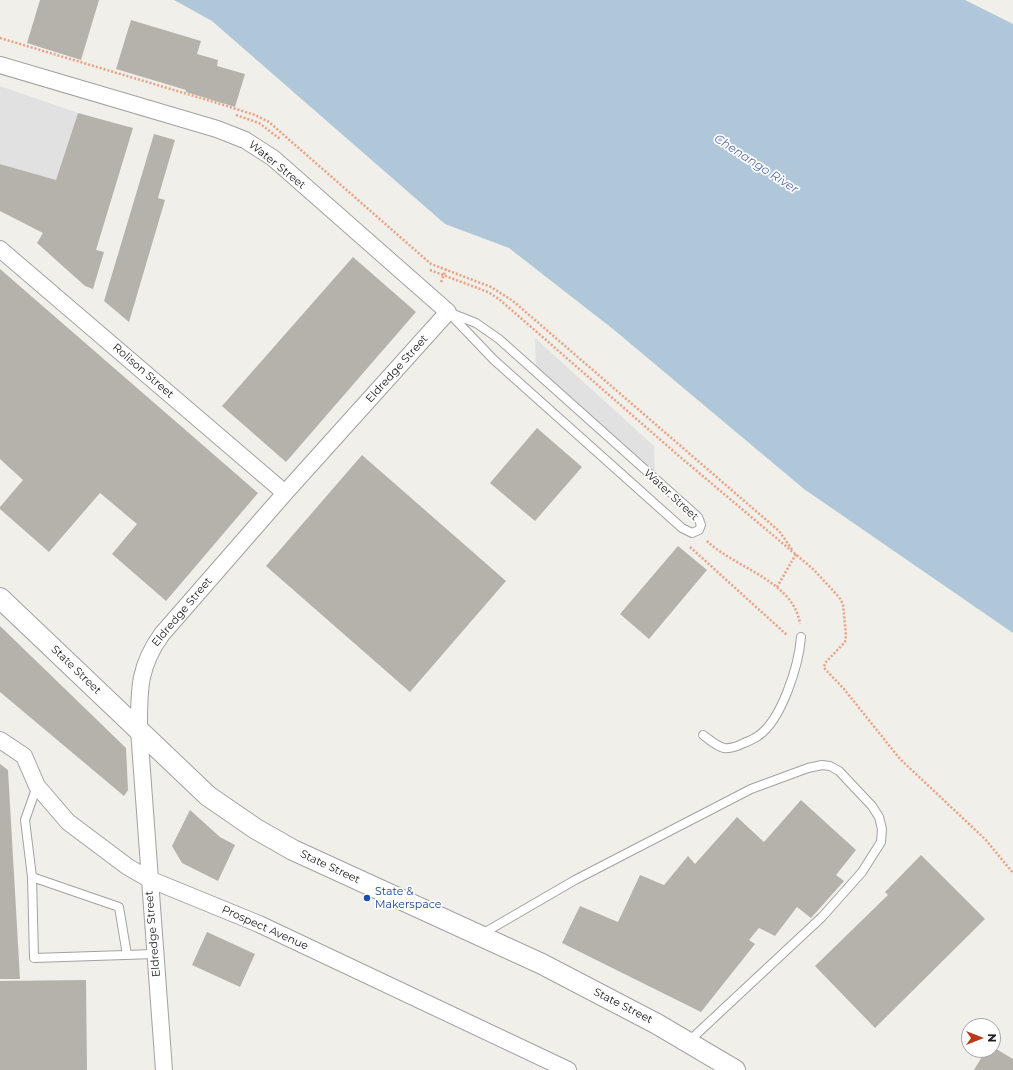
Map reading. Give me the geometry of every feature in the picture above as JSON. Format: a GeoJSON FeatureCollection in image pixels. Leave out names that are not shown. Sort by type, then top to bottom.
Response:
{"type":"FeatureCollection","features":[{"type":"Feature","properties":{"kind":"street","name":"Water Street"},"geometry":{"type":"LineString","coordinates":[[0,65],[217,129],[246,140],[272,158],[448,312]]}},
{"type":"Feature","properties":{"kind":"street","name":"Rolison Street"},"geometry":{"type":"LineString","coordinates":[[0,249],[285,493]]}},
{"type":"Feature","properties":{"kind":"street","name":"Eldredge Street"},"geometry":{"type":"LineString","coordinates":[[164,1070],[139,730],[139,692],[141,677],[152,648],[162,634],[285,493],[448,312]]}},
{"type":"Feature","properties":{"kind":"street","name":"State Street"},"geometry":{"type":"LineString","coordinates":[[0,598],[208,796],[256,829],[293,850],[542,964],[657,1024],[735,1070]]}},
{"type":"Feature","properties":{"kind":"street","name":"Prospect Avenue"},"geometry":{"type":"LineString","coordinates":[[0,740],[24,756],[37,786],[68,822],[103,850],[149,879],[259,924],[568,1070]]}},
{"type":"Feature","properties":{"kind":"lane","name":"Water Street"},"geometry":{"type":"LineString","coordinates":[[448,312],[476,323],[499,339],[698,517],[701,525],[696,533],[692,533],[682,528],[494,360],[448,312]]}},
{"type":"Feature","properties":{"kind":"lane"},"geometry":{"type":"LineString","coordinates":[[703,735],[716,745],[727,748],[733,748],[758,737],[775,716],[790,683],[799,651],[801,637]]}},
{"type":"Feature","properties":{"kind":"lane"},"geometry":{"type":"LineString","coordinates":[[480,936],[575,880],[751,789],[808,768],[822,765],[830,766],[839,771],[872,806],[879,817],[882,829],[879,848],[862,872],[822,917],[688,1042]]}},
{"type":"Feature","properties":{"kind":"lane"},"geometry":{"type":"LineString","coordinates":[[37,786],[25,820],[32,877],[34,958],[155,954]]}},
{"type":"Feature","properties":{"kind":"lane"},"geometry":{"type":"LineString","coordinates":[[32,877],[119,907],[127,955]]}},
{"type":"Feature","properties":{"kind":"path"},"geometry":{"type":"LineString","coordinates":[[0,38],[214,102],[255,115],[269,122],[432,264],[491,287],[513,301],[778,531],[796,554],[813,569],[839,597],[843,604],[846,636],[845,642],[825,663],[824,668],[844,689],[900,759],[985,839],[1013,873]]}},
{"type":"Feature","properties":{"kind":"path"},"geometry":{"type":"LineString","coordinates":[[696,533],[712,546],[777,587],[785,594],[796,608],[799,618],[801,637],[789,636],[760,610]]}},
{"type":"Feature","properties":{"kind":"path"},"geometry":{"type":"LineString","coordinates":[[777,587],[796,554]]}},
{"type":"Feature","properties":{"kind":"shaded area"},"geometry":{"type":"Polygon","coordinates":[[[0,86],[78,113],[56,180],[0,164],[0,86]]]}},
{"type":"Feature","properties":{"kind":"shaded area"},"geometry":{"type":"Polygon","coordinates":[[[535,338],[654,446],[655,479],[536,372],[535,338]]]}},
{"type":"Feature","properties":{"kind":"water","name":"Chenango River"},"geometry":{"type":"Polygon","coordinates":[[[174,0],[965,0],[1013,24],[1013,633],[804,489],[613,329],[509,248],[445,224],[212,21],[174,0]]]}},
{"type":"Feature","properties":{"kind":"building"},"geometry":{"type":"Polygon","coordinates":[[[40,0],[99,0],[81,60],[27,43],[40,0]]]}},
{"type":"Feature","properties":{"kind":"building"},"geometry":{"type":"Polygon","coordinates":[[[131,20],[201,41],[197,54],[218,60],[217,66],[245,74],[235,107],[186,92],[186,90],[116,69],[131,20]]]}},
{"type":"Feature","properties":{"kind":"building"},"geometry":{"type":"Polygon","coordinates":[[[78,113],[133,128],[96,250],[104,252],[93,289],[85,286],[37,243],[43,233],[0,211],[0,164],[56,180],[78,113]]]}},
{"type":"Feature","properties":{"kind":"building"},"geometry":{"type":"Polygon","coordinates":[[[154,134],[175,140],[158,198],[165,200],[129,322],[104,301],[154,134]]]}},
{"type":"Feature","properties":{"kind":"building"},"geometry":{"type":"Polygon","coordinates":[[[353,257],[416,312],[286,462],[222,406],[353,257]]]}},
{"type":"Feature","properties":{"kind":"building"},"geometry":{"type":"Polygon","coordinates":[[[0,269],[258,493],[166,601],[112,554],[137,524],[100,493],[49,552],[0,509],[0,507],[23,480],[0,459],[0,269]]]}},
{"type":"Feature","properties":{"kind":"building"},"geometry":{"type":"Polygon","coordinates":[[[537,428],[582,467],[535,521],[490,483],[537,428]]]}},
{"type":"Feature","properties":{"kind":"building"},"geometry":{"type":"Polygon","coordinates":[[[362,455],[506,581],[410,692],[266,566],[362,455]]]}},
{"type":"Feature","properties":{"kind":"building"},"geometry":{"type":"Polygon","coordinates":[[[678,546],[707,570],[649,639],[620,614],[678,546]]]}},
{"type":"Feature","properties":{"kind":"building"},"geometry":{"type":"Polygon","coordinates":[[[0,626],[126,748],[128,790],[124,796],[0,692],[0,626]]]}},
{"type":"Feature","properties":{"kind":"building"},"geometry":{"type":"Polygon","coordinates":[[[0,764],[8,770],[20,979],[0,979],[0,764]]]}},
{"type":"Feature","properties":{"kind":"building"},"geometry":{"type":"Polygon","coordinates":[[[801,800],[856,850],[836,875],[844,881],[811,918],[797,907],[775,936],[759,928],[749,940],[755,944],[701,1012],[562,943],[580,906],[618,922],[640,875],[664,885],[688,856],[695,864],[737,817],[764,842],[801,800]]]}},
{"type":"Feature","properties":{"kind":"building"},"geometry":{"type":"Polygon","coordinates":[[[190,810],[220,837],[235,845],[218,881],[182,863],[172,846],[190,810]]]}},
{"type":"Feature","properties":{"kind":"building"},"geometry":{"type":"Polygon","coordinates":[[[921,855],[985,919],[875,1028],[815,966],[888,895],[885,892],[921,855]]]}},
{"type":"Feature","properties":{"kind":"building"},"geometry":{"type":"Polygon","coordinates":[[[207,932],[255,954],[240,987],[192,965],[207,932]]]}},
{"type":"Feature","properties":{"kind":"building"},"geometry":{"type":"Polygon","coordinates":[[[86,980],[87,1070],[0,1070],[0,981],[86,980]]]}},
{"type":"Feature","properties":{"kind":"building"},"geometry":{"type":"Polygon","coordinates":[[[1001,1052],[1013,1059],[1013,1070],[974,1070],[981,1058],[1001,1058],[1001,1052]]]}},
{"type":"Feature","properties":{"kind":"place","name":"State & Makerspace"},"geometry":{"type":"Point","coordinates":[367,898]}}]}
